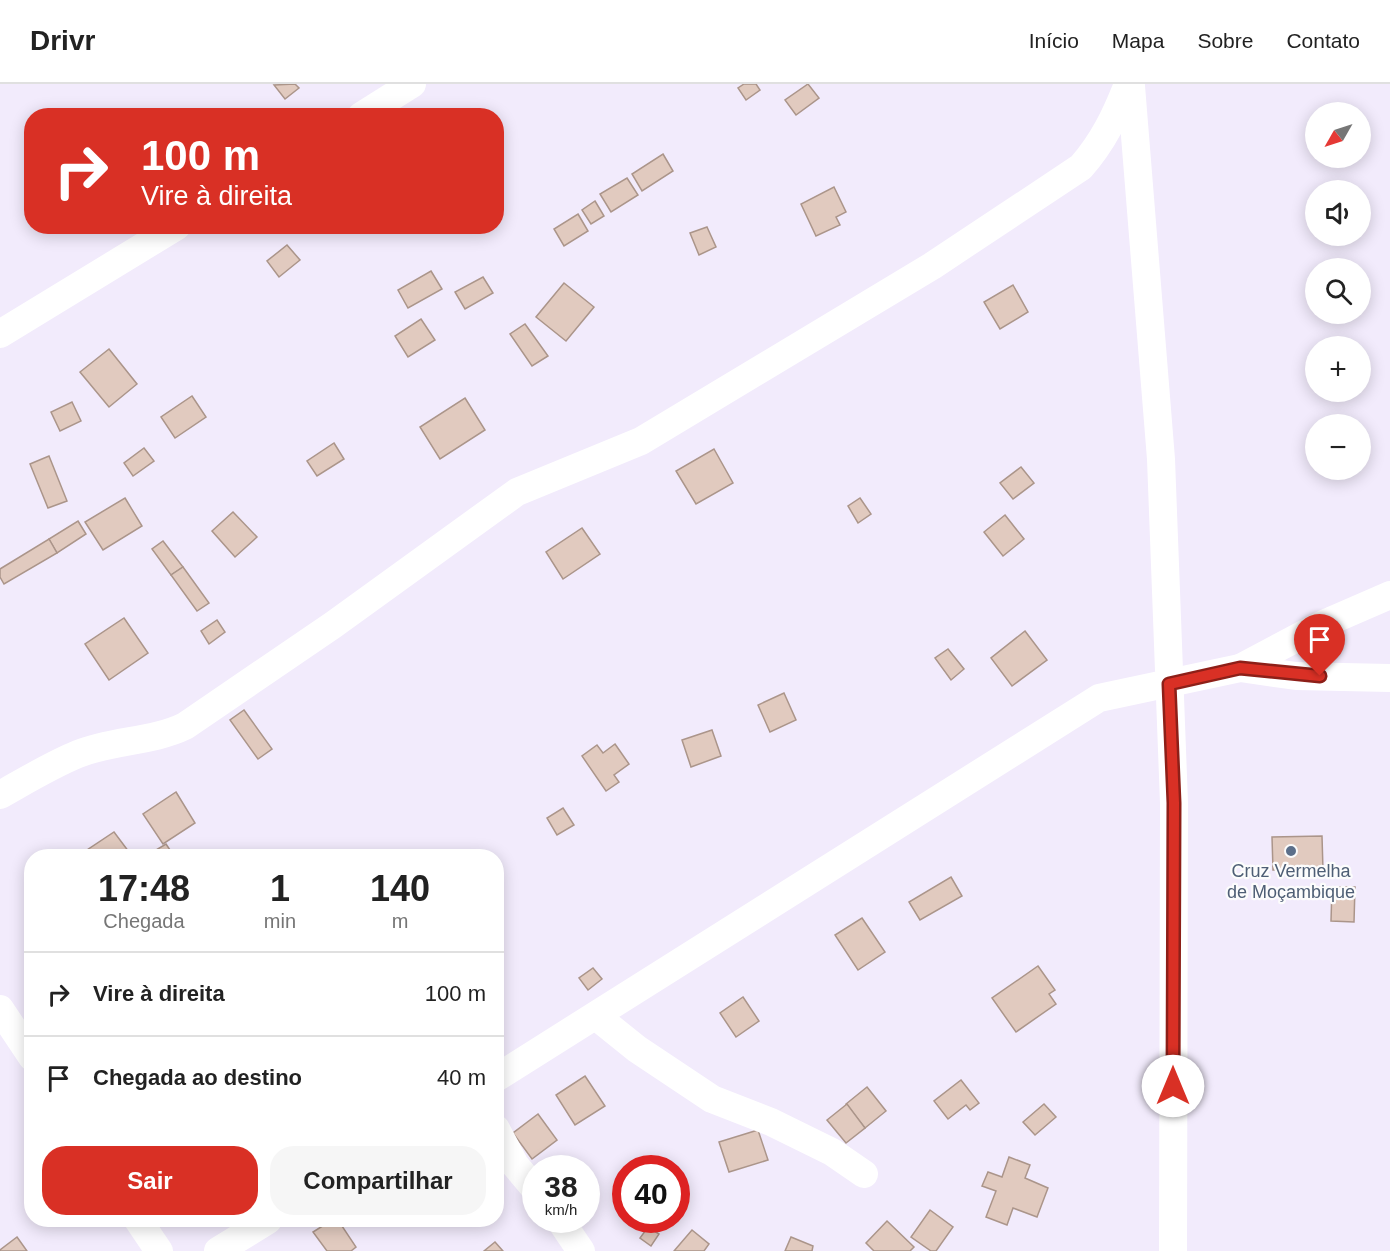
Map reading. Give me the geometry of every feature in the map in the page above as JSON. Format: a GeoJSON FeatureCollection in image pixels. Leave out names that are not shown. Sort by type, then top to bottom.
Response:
{"type":"FeatureCollection","features":[{"type":"Feature","properties":{"kind":"street"},"geometry":{"type":"LineString","coordinates":[[374,108],[412,84]]}},
{"type":"Feature","properties":{"kind":"street"},"geometry":{"type":"LineString","coordinates":[[1129,84],[1161,459],[1174,803],[1173,1251]]}},
{"type":"Feature","properties":{"kind":"street"},"geometry":{"type":"LineString","coordinates":[[0,795],[79,753],[140,738],[168,734],[185,726],[333,625],[517,492],[641,441],[932,266],[1081,167],[1102,140],[1129,84]]}},
{"type":"Feature","properties":{"kind":"street"},"geometry":{"type":"LineString","coordinates":[[0,334],[164,234]]}},
{"type":"Feature","properties":{"kind":"street"},"geometry":{"type":"LineString","coordinates":[[504,1073],[1092,702],[1240,668],[1321,625],[1390,595]]}},
{"type":"Feature","properties":{"kind":"street"},"geometry":{"type":"LineString","coordinates":[[1240,668],[1296,676],[1390,678]]}},
{"type":"Feature","properties":{"kind":"street"},"geometry":{"type":"LineString","coordinates":[[0,1009],[24,1045]]}},
{"type":"Feature","properties":{"kind":"street"},"geometry":{"type":"LineString","coordinates":[[596,1017],[638,1049],[712,1099],[771,1122],[832,1152],[864,1174]]}},
{"type":"Feature","properties":{"kind":"street"},"geometry":{"type":"LineString","coordinates":[[504,1144],[522,1173]]}},
{"type":"Feature","properties":{"kind":"street"},"geometry":{"type":"LineString","coordinates":[[143,1227],[159,1251]]}},
{"type":"Feature","properties":{"kind":"street"},"geometry":{"type":"LineString","coordinates":[[218,1251],[257,1227]]}},
{"type":"Feature","properties":{"kind":"street"},"geometry":{"type":"LineString","coordinates":[[569,1233],[581,1251]]}},
{"type":"Feature","properties":{"kind":"building"},"geometry":{"type":"Polygon","coordinates":[[[295,84],[299,88],[285,99],[274,85],[295,84]]]}},
{"type":"Feature","properties":{"kind":"building"},"geometry":{"type":"Polygon","coordinates":[[[744,84],[756,84],[760,90],[746,100],[738,88],[744,84]]]}},
{"type":"Feature","properties":{"kind":"building"},"geometry":{"type":"Polygon","coordinates":[[[808,84],[819,98],[796,115],[785,100],[808,84]]]}},
{"type":"Feature","properties":{"kind":"building"},"geometry":{"type":"Polygon","coordinates":[[[663,154],[673,171],[642,191],[632,174],[663,154]]]}},
{"type":"Feature","properties":{"kind":"building"},"geometry":{"type":"Polygon","coordinates":[[[627,178],[638,195],[611,212],[600,194],[627,178]]]}},
{"type":"Feature","properties":{"kind":"building"},"geometry":{"type":"Polygon","coordinates":[[[834,187],[846,212],[836,217],[840,225],[816,236],[801,204],[834,187]]]}},
{"type":"Feature","properties":{"kind":"building"},"geometry":{"type":"Polygon","coordinates":[[[595,201],[604,216],[591,224],[582,210],[595,201]]]}},
{"type":"Feature","properties":{"kind":"building"},"geometry":{"type":"Polygon","coordinates":[[[578,214],[588,231],[564,246],[554,229],[578,214]]]}},
{"type":"Feature","properties":{"kind":"building"},"geometry":{"type":"Polygon","coordinates":[[[707,227],[716,247],[699,255],[690,233],[707,227]]]}},
{"type":"Feature","properties":{"kind":"building"},"geometry":{"type":"Polygon","coordinates":[[[287,245],[300,260],[279,277],[267,261],[287,245]]]}},
{"type":"Feature","properties":{"kind":"building"},"geometry":{"type":"Polygon","coordinates":[[[431,271],[442,289],[408,308],[398,290],[431,271]]]}},
{"type":"Feature","properties":{"kind":"building"},"geometry":{"type":"Polygon","coordinates":[[[483,277],[493,293],[465,309],[455,292],[483,277]]]}},
{"type":"Feature","properties":{"kind":"building"},"geometry":{"type":"Polygon","coordinates":[[[564,283],[594,307],[566,341],[536,317],[564,283]]]}},
{"type":"Feature","properties":{"kind":"building"},"geometry":{"type":"Polygon","coordinates":[[[1013,285],[1028,312],[1000,329],[984,302],[1013,285]]]}},
{"type":"Feature","properties":{"kind":"building"},"geometry":{"type":"Polygon","coordinates":[[[421,319],[435,340],[408,357],[395,336],[421,319]]]}},
{"type":"Feature","properties":{"kind":"building"},"geometry":{"type":"Polygon","coordinates":[[[525,324],[548,356],[532,366],[510,334],[525,324]]]}},
{"type":"Feature","properties":{"kind":"building"},"geometry":{"type":"Polygon","coordinates":[[[109,349],[137,384],[109,407],[80,372],[109,349]]]}},
{"type":"Feature","properties":{"kind":"building"},"geometry":{"type":"Polygon","coordinates":[[[192,396],[206,417],[175,438],[161,417],[192,396]]]}},
{"type":"Feature","properties":{"kind":"building"},"geometry":{"type":"Polygon","coordinates":[[[465,398],[485,430],[440,459],[420,427],[465,398]]]}},
{"type":"Feature","properties":{"kind":"building"},"geometry":{"type":"Polygon","coordinates":[[[72,402],[81,421],[60,431],[51,412],[72,402]]]}},
{"type":"Feature","properties":{"kind":"building"},"geometry":{"type":"Polygon","coordinates":[[[334,443],[344,459],[317,476],[307,461],[334,443]]]}},
{"type":"Feature","properties":{"kind":"building"},"geometry":{"type":"Polygon","coordinates":[[[144,448],[154,461],[133,476],[124,463],[144,448]]]}},
{"type":"Feature","properties":{"kind":"building"},"geometry":{"type":"Polygon","coordinates":[[[714,449],[733,483],[696,504],[676,471],[714,449]]]}},
{"type":"Feature","properties":{"kind":"building"},"geometry":{"type":"Polygon","coordinates":[[[49,456],[67,501],[48,508],[30,464],[49,456]]]}},
{"type":"Feature","properties":{"kind":"building"},"geometry":{"type":"Polygon","coordinates":[[[1021,467],[1034,483],[1013,499],[1000,483],[1021,467]]]}},
{"type":"Feature","properties":{"kind":"building"},"geometry":{"type":"Polygon","coordinates":[[[125,498],[142,526],[103,550],[85,522],[125,498]]]}},
{"type":"Feature","properties":{"kind":"building"},"geometry":{"type":"Polygon","coordinates":[[[860,498],[871,514],[858,523],[848,506],[860,498]]]}},
{"type":"Feature","properties":{"kind":"building"},"geometry":{"type":"Polygon","coordinates":[[[233,512],[257,537],[235,557],[212,531],[233,512]]]}},
{"type":"Feature","properties":{"kind":"building"},"geometry":{"type":"Polygon","coordinates":[[[1005,515],[1024,539],[1003,556],[984,532],[1005,515]]]}},
{"type":"Feature","properties":{"kind":"building"},"geometry":{"type":"Polygon","coordinates":[[[78,521],[86,534],[57,553],[49,539],[78,521]]]}},
{"type":"Feature","properties":{"kind":"building"},"geometry":{"type":"Polygon","coordinates":[[[582,528],[600,554],[563,579],[546,552],[582,528]]]}},
{"type":"Feature","properties":{"kind":"building"},"geometry":{"type":"Polygon","coordinates":[[[49,539],[57,553],[4,584],[0,577],[0,569],[49,539]]]}},
{"type":"Feature","properties":{"kind":"building"},"geometry":{"type":"Polygon","coordinates":[[[163,541],[183,567],[171,575],[152,549],[163,541]]]}},
{"type":"Feature","properties":{"kind":"building"},"geometry":{"type":"Polygon","coordinates":[[[183,567],[209,603],[197,611],[171,575],[183,567]]]}},
{"type":"Feature","properties":{"kind":"building"},"geometry":{"type":"Polygon","coordinates":[[[124,618],[148,653],[109,680],[85,644],[124,618]]]}},
{"type":"Feature","properties":{"kind":"building"},"geometry":{"type":"Polygon","coordinates":[[[217,620],[225,632],[209,644],[201,631],[217,620]]]}},
{"type":"Feature","properties":{"kind":"building"},"geometry":{"type":"Polygon","coordinates":[[[1025,631],[1047,660],[1012,686],[991,658],[1025,631]]]}},
{"type":"Feature","properties":{"kind":"building"},"geometry":{"type":"Polygon","coordinates":[[[948,649],[964,669],[951,680],[935,658],[948,649]]]}},
{"type":"Feature","properties":{"kind":"building"},"geometry":{"type":"Polygon","coordinates":[[[784,693],[796,720],[770,732],[758,705],[784,693]]]}},
{"type":"Feature","properties":{"kind":"building"},"geometry":{"type":"Polygon","coordinates":[[[244,710],[272,749],[258,759],[230,720],[244,710]]]}},
{"type":"Feature","properties":{"kind":"building"},"geometry":{"type":"Polygon","coordinates":[[[712,730],[721,756],[691,767],[682,740],[712,730]]]}},
{"type":"Feature","properties":{"kind":"building"},"geometry":{"type":"Polygon","coordinates":[[[615,744],[629,764],[614,775],[619,782],[606,791],[582,756],[597,745],[603,753],[615,744]]]}},
{"type":"Feature","properties":{"kind":"building"},"geometry":{"type":"Polygon","coordinates":[[[176,792],[195,823],[163,844],[143,814],[176,792]]]}},
{"type":"Feature","properties":{"kind":"building"},"geometry":{"type":"Polygon","coordinates":[[[563,808],[574,825],[557,835],[547,818],[563,808]]]}},
{"type":"Feature","properties":{"kind":"building"},"geometry":{"type":"Polygon","coordinates":[[[114,832],[127,849],[88,849],[114,832]]]}},
{"type":"Feature","properties":{"kind":"building"},"geometry":{"type":"Polygon","coordinates":[[[1322,836],[1323,870],[1273,870],[1272,837],[1322,836]]]}},
{"type":"Feature","properties":{"kind":"building"},"geometry":{"type":"Polygon","coordinates":[[[166,844],[169,849],[158,849],[166,844]]]}},
{"type":"Feature","properties":{"kind":"building"},"geometry":{"type":"Polygon","coordinates":[[[951,877],[962,896],[920,920],[909,902],[951,877]]]}},
{"type":"Feature","properties":{"kind":"building"},"geometry":{"type":"Polygon","coordinates":[[[1332,887],[1355,887],[1354,922],[1331,921],[1332,887]]]}},
{"type":"Feature","properties":{"kind":"building"},"geometry":{"type":"Polygon","coordinates":[[[862,918],[885,952],[858,970],[835,935],[862,918]]]}},
{"type":"Feature","properties":{"kind":"building"},"geometry":{"type":"Polygon","coordinates":[[[1038,966],[1055,990],[1049,994],[1056,1004],[1016,1032],[992,998],[1038,966]]]}},
{"type":"Feature","properties":{"kind":"building"},"geometry":{"type":"Polygon","coordinates":[[[593,968],[602,979],[588,990],[579,978],[593,968]]]}},
{"type":"Feature","properties":{"kind":"building"},"geometry":{"type":"Polygon","coordinates":[[[743,997],[759,1021],[736,1037],[720,1013],[743,997]]]}},
{"type":"Feature","properties":{"kind":"building"},"geometry":{"type":"Polygon","coordinates":[[[585,1076],[605,1106],[575,1125],[556,1095],[585,1076]]]}},
{"type":"Feature","properties":{"kind":"building"},"geometry":{"type":"Polygon","coordinates":[[[961,1080],[979,1103],[970,1110],[966,1105],[948,1119],[934,1101],[961,1080]]]}},
{"type":"Feature","properties":{"kind":"building"},"geometry":{"type":"Polygon","coordinates":[[[867,1087],[886,1111],[865,1128],[846,1104],[867,1087]]]}},
{"type":"Feature","properties":{"kind":"building"},"geometry":{"type":"Polygon","coordinates":[[[847,1104],[865,1128],[846,1143],[827,1120],[847,1104]]]}},
{"type":"Feature","properties":{"kind":"building"},"geometry":{"type":"Polygon","coordinates":[[[1044,1104],[1056,1117],[1035,1135],[1023,1122],[1044,1104]]]}},
{"type":"Feature","properties":{"kind":"building"},"geometry":{"type":"Polygon","coordinates":[[[538,1114],[557,1140],[537,1155],[529,1155],[513,1133],[538,1114]]]}},
{"type":"Feature","properties":{"kind":"building"},"geometry":{"type":"Polygon","coordinates":[[[758,1130],[768,1160],[729,1172],[719,1142],[758,1130]]]}},
{"type":"Feature","properties":{"kind":"building"},"geometry":{"type":"Polygon","coordinates":[[[1009,1157],[1030,1165],[1025,1178],[1048,1188],[1037,1217],[1013,1208],[1007,1225],[986,1217],[996,1191],[982,1186],[988,1172],[1002,1177],[1009,1157]]]}},
{"type":"Feature","properties":{"kind":"building"},"geometry":{"type":"Polygon","coordinates":[[[930,1210],[953,1227],[936,1251],[931,1251],[911,1237],[930,1210]]]}},
{"type":"Feature","properties":{"kind":"building"},"geometry":{"type":"Polygon","coordinates":[[[887,1221],[914,1247],[910,1251],[874,1251],[866,1243],[887,1221]]]}},
{"type":"Feature","properties":{"kind":"building"},"geometry":{"type":"Polygon","coordinates":[[[321,1227],[343,1227],[356,1247],[351,1251],[327,1251],[313,1232],[321,1227]]]}},
{"type":"Feature","properties":{"kind":"building"},"geometry":{"type":"Polygon","coordinates":[[[692,1230],[709,1244],[704,1251],[674,1251],[690,1233],[692,1230]]]}},
{"type":"Feature","properties":{"kind":"building"},"geometry":{"type":"Polygon","coordinates":[[[644,1233],[659,1234],[651,1246],[640,1238],[644,1233]]]}},
{"type":"Feature","properties":{"kind":"building"},"geometry":{"type":"Polygon","coordinates":[[[17,1237],[27,1251],[0,1251],[0,1250],[17,1237]]]}},
{"type":"Feature","properties":{"kind":"building"},"geometry":{"type":"Polygon","coordinates":[[[791,1237],[813,1246],[812,1251],[785,1251],[791,1237]]]}},
{"type":"Feature","properties":{"kind":"building"},"geometry":{"type":"Polygon","coordinates":[[[495,1242],[503,1251],[484,1251],[495,1242]]]}},
{"type":"Feature","properties":{"kind":"place","name":"Cruz Vermelha de Moçambique"},"geometry":{"type":"Point","coordinates":[1291,851]}},
{"type":"Feature","properties":{"kind":"route"},"geometry":{"type":"LineString","coordinates":[[1173,1086],[1174,803],[1169,684],[1240,668],[1296,676],[1320,676]]}}]}
